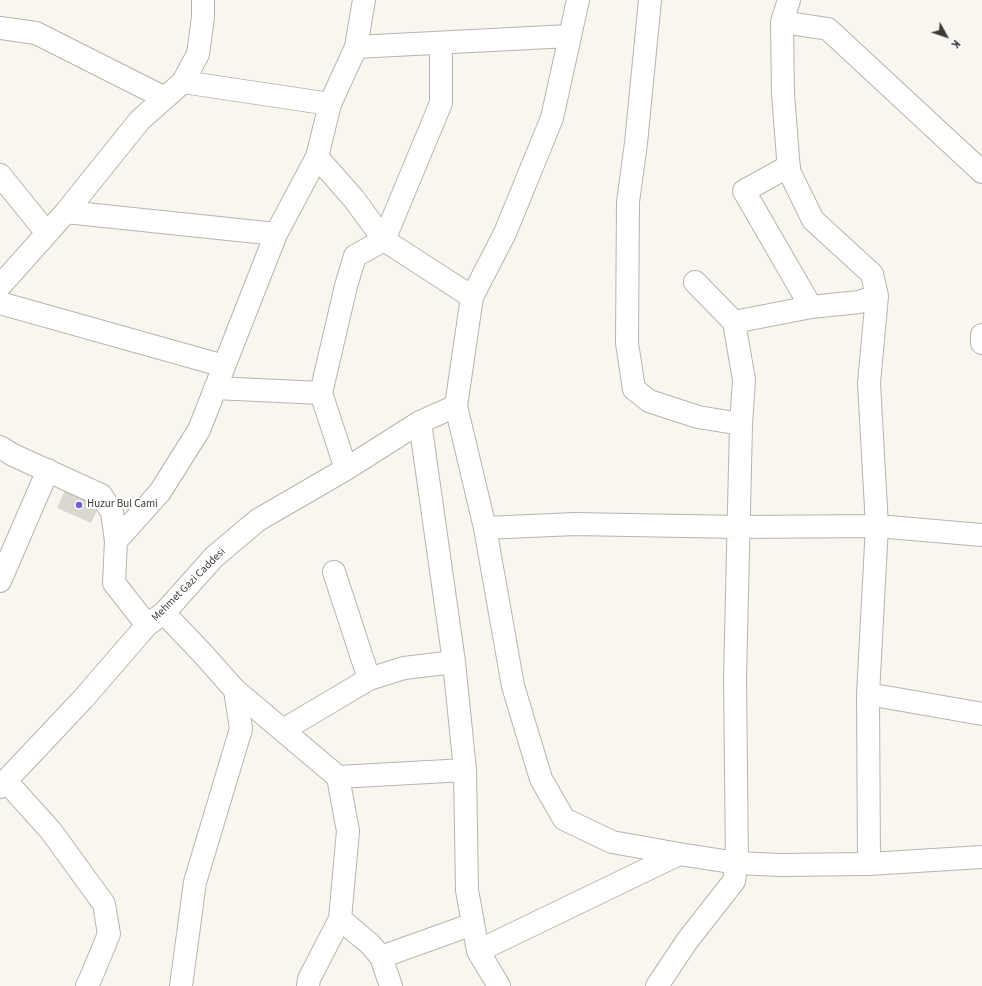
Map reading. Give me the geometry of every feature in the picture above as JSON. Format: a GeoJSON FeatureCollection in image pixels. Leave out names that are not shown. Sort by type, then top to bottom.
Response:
{"type":"FeatureCollection","features":[{"type":"Feature","properties":{"kind":"street"},"geometry":{"type":"LineString","coordinates":[[0,286],[66,212],[140,120],[183,82],[198,54],[203,18],[203,0]]}},
{"type":"Feature","properties":{"kind":"street"},"geometry":{"type":"LineString","coordinates":[[116,541],[160,492],[199,430],[276,234],[317,156],[330,104],[356,47],[364,0]]}},
{"type":"Feature","properties":{"kind":"street"},"geometry":{"type":"LineString","coordinates":[[578,0],[552,118],[505,232],[472,297],[456,406],[485,528],[513,686],[541,779],[564,819],[612,842],[679,854],[737,863],[780,865],[869,864],[982,857]]}},
{"type":"Feature","properties":{"kind":"street"},"geometry":{"type":"LineString","coordinates":[[650,0],[636,143],[628,202],[626,274],[627,343],[634,389],[649,401],[656,404],[698,417],[741,424]]}},
{"type":"Feature","properties":{"kind":"street"},"geometry":{"type":"LineString","coordinates":[[789,0],[782,22],[783,94],[789,171],[813,220],[872,274],[877,296],[869,383],[877,526],[868,694],[869,864]]}},
{"type":"Feature","properties":{"kind":"street"},"geometry":{"type":"LineString","coordinates":[[782,22],[828,29],[978,161]]}},
{"type":"Feature","properties":{"kind":"street"},"geometry":{"type":"LineString","coordinates":[[0,28],[36,33],[165,98]]}},
{"type":"Feature","properties":{"kind":"street"},"geometry":{"type":"LineString","coordinates":[[356,47],[569,36]]}},
{"type":"Feature","properties":{"kind":"street"},"geometry":{"type":"LineString","coordinates":[[346,469],[321,393],[346,286],[355,256],[384,240],[441,103],[441,43]]}},
{"type":"Feature","properties":{"kind":"street"},"geometry":{"type":"LineString","coordinates":[[183,82],[330,104]]}},
{"type":"Feature","properties":{"kind":"street"},"geometry":{"type":"LineString","coordinates":[[317,156],[354,199],[384,240],[472,297]]}},
{"type":"Feature","properties":{"kind":"street"},"geometry":{"type":"LineString","coordinates":[[789,166],[744,191],[811,307]]}},
{"type":"Feature","properties":{"kind":"street"},"geometry":{"type":"LineString","coordinates":[[0,175],[47,233]]}},
{"type":"Feature","properties":{"kind":"street"},"geometry":{"type":"LineString","coordinates":[[66,212],[276,234]]}},
{"type":"Feature","properties":{"kind":"street"},"geometry":{"type":"LineString","coordinates":[[657,986],[687,941],[734,881],[737,863],[735,679],[741,424],[744,380],[734,322],[695,282]]}},
{"type":"Feature","properties":{"kind":"street"},"geometry":{"type":"LineString","coordinates":[[734,322],[811,307],[859,302],[877,296]]}},
{"type":"Feature","properties":{"kind":"street"},"geometry":{"type":"LineString","coordinates":[[0,304],[224,366]]}},
{"type":"Feature","properties":{"kind":"street"},"geometry":{"type":"LineString","coordinates":[[982,335],[982,343]]}},
{"type":"Feature","properties":{"kind":"street"},"geometry":{"type":"LineString","coordinates":[[215,388],[321,393]]}},
{"type":"Feature","properties":{"kind":"street","name":"Mehmet Gazi Caddesi"},"geometry":{"type":"LineString","coordinates":[[3,784],[214,557],[258,520],[346,469],[420,422],[456,406]]}},
{"type":"Feature","properties":{"kind":"street"},"geometry":{"type":"LineString","coordinates":[[420,422],[454,662],[464,770],[467,890],[478,951],[499,986]]}},
{"type":"Feature","properties":{"kind":"street"},"geometry":{"type":"LineString","coordinates":[[0,446],[13,455],[102,495],[112,512],[116,541],[114,583],[156,619],[203,654],[235,690],[338,777],[348,831],[340,919],[309,979],[308,986]]}},
{"type":"Feature","properties":{"kind":"street"},"geometry":{"type":"LineString","coordinates":[[0,582],[48,470]]}},
{"type":"Feature","properties":{"kind":"street"},"geometry":{"type":"LineString","coordinates":[[485,528],[575,524],[739,527],[877,526],[982,535]]}},
{"type":"Feature","properties":{"kind":"street"},"geometry":{"type":"LineString","coordinates":[[334,572],[369,679]]}},
{"type":"Feature","properties":{"kind":"street"},"geometry":{"type":"LineString","coordinates":[[283,730],[369,679],[404,668],[454,662]]}},
{"type":"Feature","properties":{"kind":"street"},"geometry":{"type":"LineString","coordinates":[[181,986],[195,882],[240,729],[235,690]]}},
{"type":"Feature","properties":{"kind":"street"},"geometry":{"type":"LineString","coordinates":[[868,694],[982,714]]}},
{"type":"Feature","properties":{"kind":"street"},"geometry":{"type":"LineString","coordinates":[[338,777],[464,770]]}},
{"type":"Feature","properties":{"kind":"street"},"geometry":{"type":"LineString","coordinates":[[3,784],[50,831],[104,904],[109,934],[90,980],[86,986]]}},
{"type":"Feature","properties":{"kind":"street"},"geometry":{"type":"LineString","coordinates":[[478,951],[679,854]]}},
{"type":"Feature","properties":{"kind":"street"},"geometry":{"type":"LineString","coordinates":[[340,919],[370,944],[381,957],[391,986]]}},
{"type":"Feature","properties":{"kind":"street"},"geometry":{"type":"LineString","coordinates":[[381,957],[473,924]]}},
{"type":"Feature","properties":{"kind":"building","name":"Huzur Bul Cami"},"geometry":{"type":"Polygon","coordinates":[[[67,486],[101,502],[91,523],[57,508],[67,486]]]}},
{"type":"Feature","properties":{"kind":"place","name":"Huzur Bul Cami"},"geometry":{"type":"Point","coordinates":[79,505]}}]}
